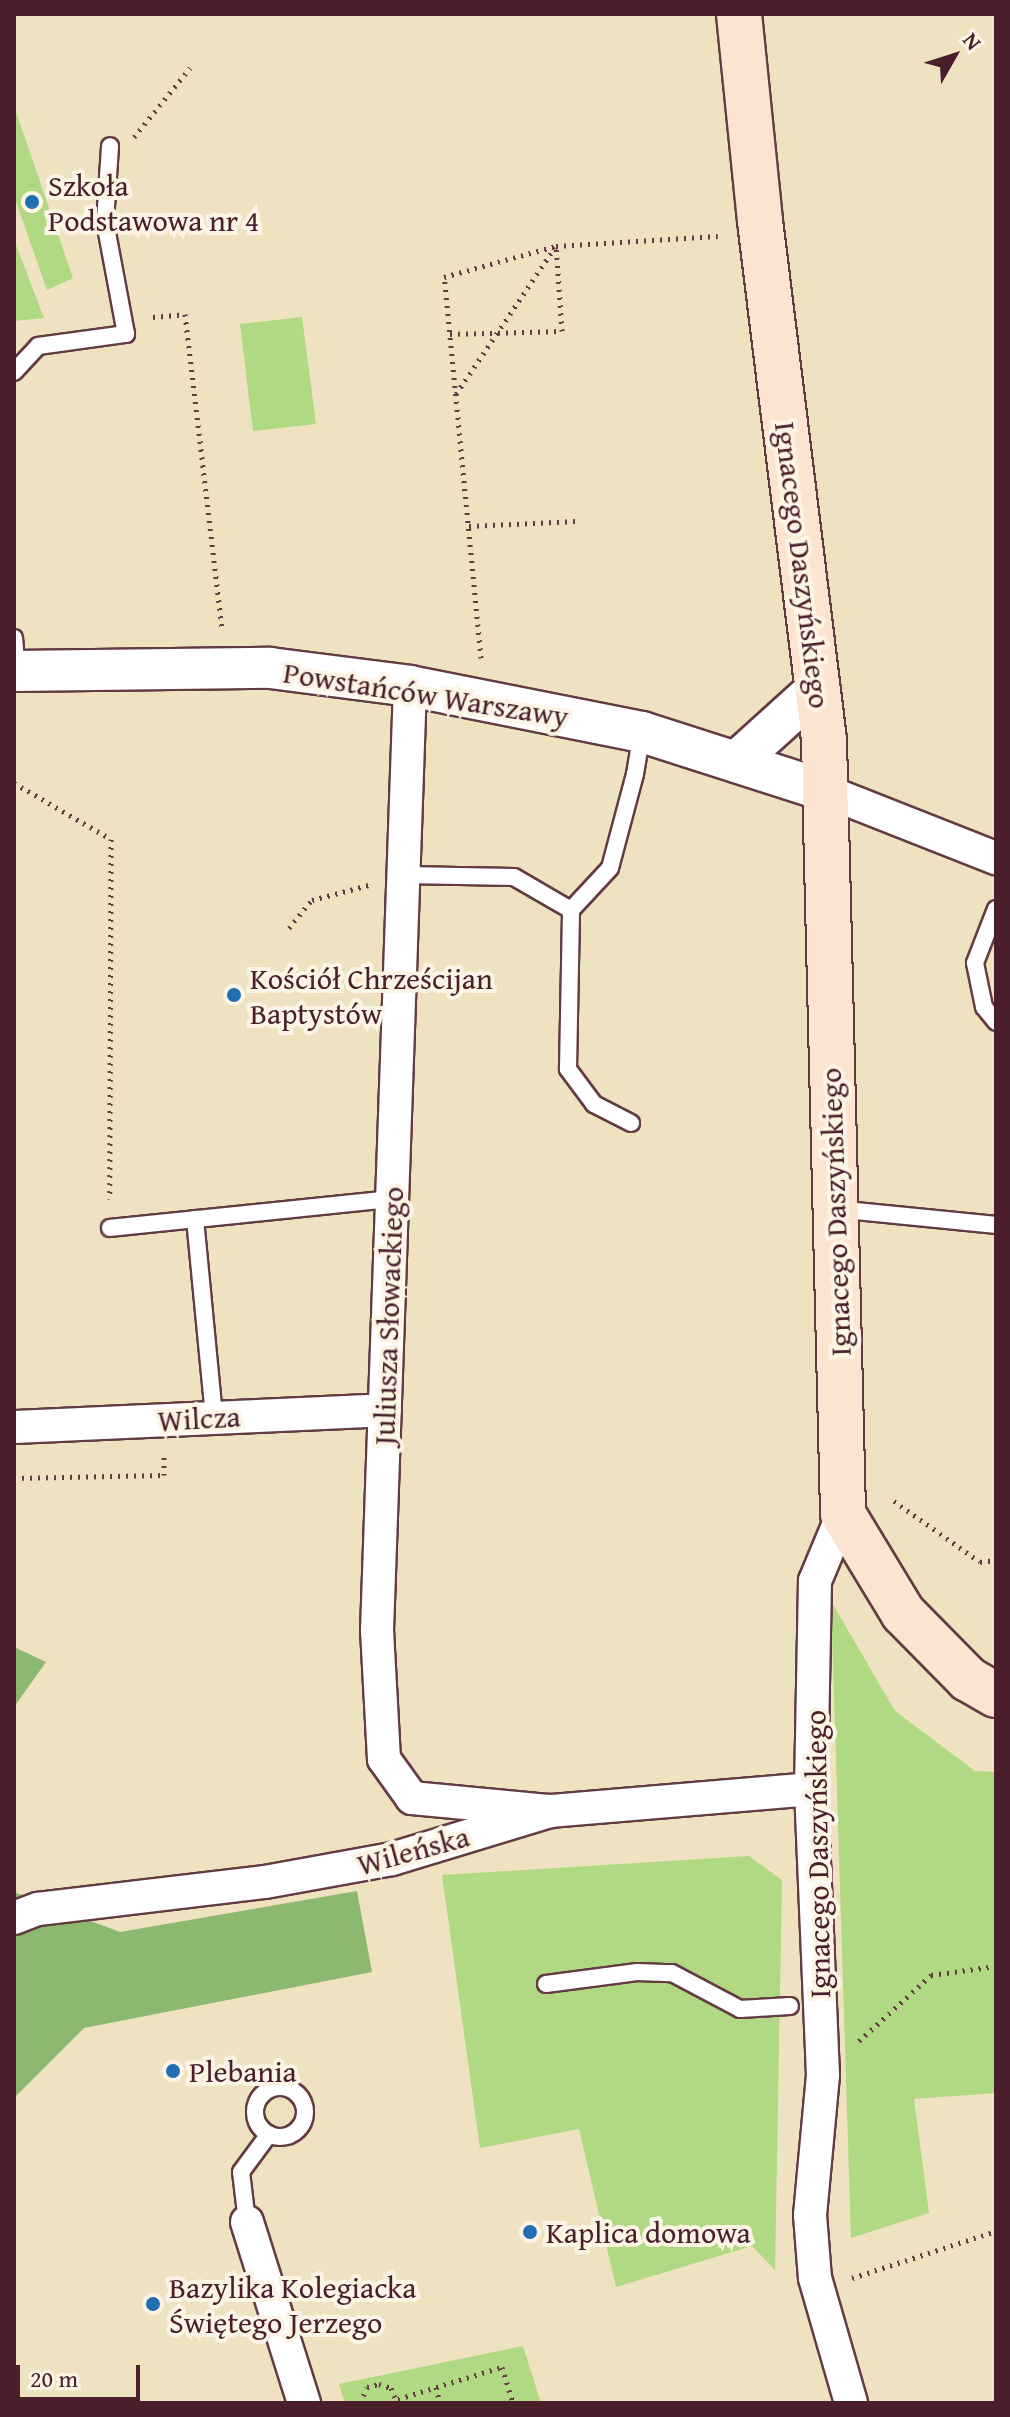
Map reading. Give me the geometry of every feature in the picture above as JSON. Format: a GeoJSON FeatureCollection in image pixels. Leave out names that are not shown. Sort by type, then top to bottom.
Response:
{"type":"FeatureCollection","features":[{"type":"Feature","properties":{"kind":"main road","name":"Ignacego Daszyńskiego"},"geometry":{"type":"LineString","coordinates":[[739,14],[760,221],[824,740],[843,1514]]}},
{"type":"Feature","properties":{"kind":"main road"},"geometry":{"type":"LineString","coordinates":[[843,1514],[903,1613],[968,1679],[996,1695]]}},
{"type":"Feature","properties":{"kind":"street","name":"Powstańców Warszawy"},"geometry":{"type":"LineString","coordinates":[[15,660],[270,668],[410,686],[642,732],[823,790],[996,858]]}},
{"type":"Feature","properties":{"kind":"street","name":"Juliusza Słowackiego"},"geometry":{"type":"LineString","coordinates":[[410,686],[392,879],[392,1199],[377,1630],[384,1759],[412,1798],[550,1811]]}},
{"type":"Feature","properties":{"kind":"street"},"geometry":{"type":"LineString","coordinates":[[736,762],[819,687]]}},
{"type":"Feature","properties":{"kind":"street","name":"Wilcza"},"geometry":{"type":"LineString","coordinates":[[14,1427],[385,1410]]}},
{"type":"Feature","properties":{"kind":"street","name":"Ignacego Daszyńskiego"},"geometry":{"type":"LineString","coordinates":[[843,1514],[815,1581],[811,1789],[823,2075],[810,2215],[815,2278],[851,2403]]}},
{"type":"Feature","properties":{"kind":"street","name":"Wileńska"},"geometry":{"type":"LineString","coordinates":[[14,1918],[38,1909],[265,1882],[392,1859],[550,1811],[811,1789]]}},
{"type":"Feature","properties":{"kind":"street"},"geometry":{"type":"LineString","coordinates":[[247,2222],[304,2403]]}},
{"type":"Feature","properties":{"kind":"lane"},"geometry":{"type":"LineString","coordinates":[[14,372],[38,346],[126,334],[105,222],[110,146]]}},
{"type":"Feature","properties":{"kind":"lane"},"geometry":{"type":"LineString","coordinates":[[631,1123],[594,1104],[568,1069],[571,910],[610,868],[635,774],[642,732]]}},
{"type":"Feature","properties":{"kind":"lane"},"geometry":{"type":"LineString","coordinates":[[392,879],[514,877],[571,910]]}},
{"type":"Feature","properties":{"kind":"lane"},"geometry":{"type":"LineString","coordinates":[[996,909],[975,963],[984,1007],[996,1022]]}},
{"type":"Feature","properties":{"kind":"lane"},"geometry":{"type":"LineString","coordinates":[[110,1228],[392,1199]]}},
{"type":"Feature","properties":{"kind":"lane"},"geometry":{"type":"LineString","coordinates":[[835,1209],[996,1225]]}},
{"type":"Feature","properties":{"kind":"lane"},"geometry":{"type":"LineString","coordinates":[[195,1219],[214,1418]]}},
{"type":"Feature","properties":{"kind":"lane"},"geometry":{"type":"LineString","coordinates":[[546,1984],[637,1972],[672,1973],[740,2009],[790,2006]]}},
{"type":"Feature","properties":{"kind":"lane"},"geometry":{"type":"LineString","coordinates":[[247,2222],[241,2172],[269,2134]]}},
{"type":"Feature","properties":{"kind":"path"},"geometry":{"type":"LineString","coordinates":[[481,663],[444,277],[556,246],[720,236]]}},
{"type":"Feature","properties":{"kind":"path"},"geometry":{"type":"LineString","coordinates":[[450,334],[562,331],[556,246]]}},
{"type":"Feature","properties":{"kind":"path"},"geometry":{"type":"LineString","coordinates":[[456,394],[556,246]]}},
{"type":"Feature","properties":{"kind":"path"},"geometry":{"type":"LineString","coordinates":[[123,319],[185,314],[223,638]]}},
{"type":"Feature","properties":{"kind":"path"},"geometry":{"type":"LineString","coordinates":[[469,526],[577,521]]}},
{"type":"Feature","properties":{"kind":"path"},"geometry":{"type":"LineString","coordinates":[[14,783],[111,839],[110,1228]]}},
{"type":"Feature","properties":{"kind":"path"},"geometry":{"type":"LineString","coordinates":[[289,928],[312,900],[392,879]]}},
{"type":"Feature","properties":{"kind":"path"},"geometry":{"type":"LineString","coordinates":[[14,1478],[164,1475],[166,1420]]}},
{"type":"Feature","properties":{"kind":"path"},"geometry":{"type":"LineString","coordinates":[[894,1501],[980,1562],[996,1560]]}},
{"type":"Feature","properties":{"kind":"path"},"geometry":{"type":"LineString","coordinates":[[823,2075],[931,1975],[996,1966]]}},
{"type":"Feature","properties":{"kind":"path"},"geometry":{"type":"LineString","coordinates":[[847,2280],[996,2231]]}},
{"type":"Feature","properties":{"kind":"path"},"geometry":{"type":"LineString","coordinates":[[360,2403],[363,2392],[374,2384],[391,2388],[398,2401],[502,2367],[513,2403]]}},
{"type":"Feature","properties":{"kind":"path"},"geometry":{"type":"LineString","coordinates":[[436,2387],[440,2403]]}},
{"type":"Feature","properties":{"kind":"green space"},"geometry":{"type":"Polygon","coordinates":[[[14,106],[73,278],[47,290],[14,196],[14,106]]]}},
{"type":"Feature","properties":{"kind":"green space"},"geometry":{"type":"Polygon","coordinates":[[[14,240],[44,318],[14,321],[14,240]]]}},
{"type":"Feature","properties":{"kind":"green space"},"geometry":{"type":"Polygon","coordinates":[[[302,317],[316,424],[253,431],[240,324],[302,317]]]}},
{"type":"Feature","properties":{"kind":"green space"},"geometry":{"type":"Polygon","coordinates":[[[831,1601],[895,1711],[975,1771],[996,1772],[996,2093],[914,2099],[929,2213],[851,2238],[831,1601]]]}},
{"type":"Feature","properties":{"kind":"green space"},"geometry":{"type":"Polygon","coordinates":[[[14,1647],[46,1662],[14,1707],[14,1647]]]}},
{"type":"Feature","properties":{"kind":"green space"},"geometry":{"type":"Polygon","coordinates":[[[749,1856],[782,1880],[775,2270],[752,2246],[616,2287],[579,2129],[480,2148],[442,1875],[749,1856]]]}},
{"type":"Feature","properties":{"kind":"green space"},"geometry":{"type":"Polygon","coordinates":[[[357,1891],[372,1972],[84,2028],[14,2098],[14,1892],[120,1932],[357,1891]]]}},
{"type":"Feature","properties":{"kind":"green space"},"geometry":{"type":"Polygon","coordinates":[[[523,2346],[541,2403],[345,2403],[339,2384],[523,2346]]]}},
{"type":"Feature","properties":{"kind":"place","name":"Szkoła Podstawowa nr 4"},"geometry":{"type":"Point","coordinates":[32,202]}},
{"type":"Feature","properties":{"kind":"place","name":"Kościół Chrześcijan Baptystów"},"geometry":{"type":"Point","coordinates":[234,995]}},
{"type":"Feature","properties":{"kind":"place","name":"Plebania"},"geometry":{"type":"Point","coordinates":[173,2071]}},
{"type":"Feature","properties":{"kind":"place","name":"Kaplica domowa"},"geometry":{"type":"Point","coordinates":[530,2232]}},
{"type":"Feature","properties":{"kind":"place","name":"Bazylika Kolegiacka Świętego Jerzego"},"geometry":{"type":"Point","coordinates":[153,2304]}}]}
